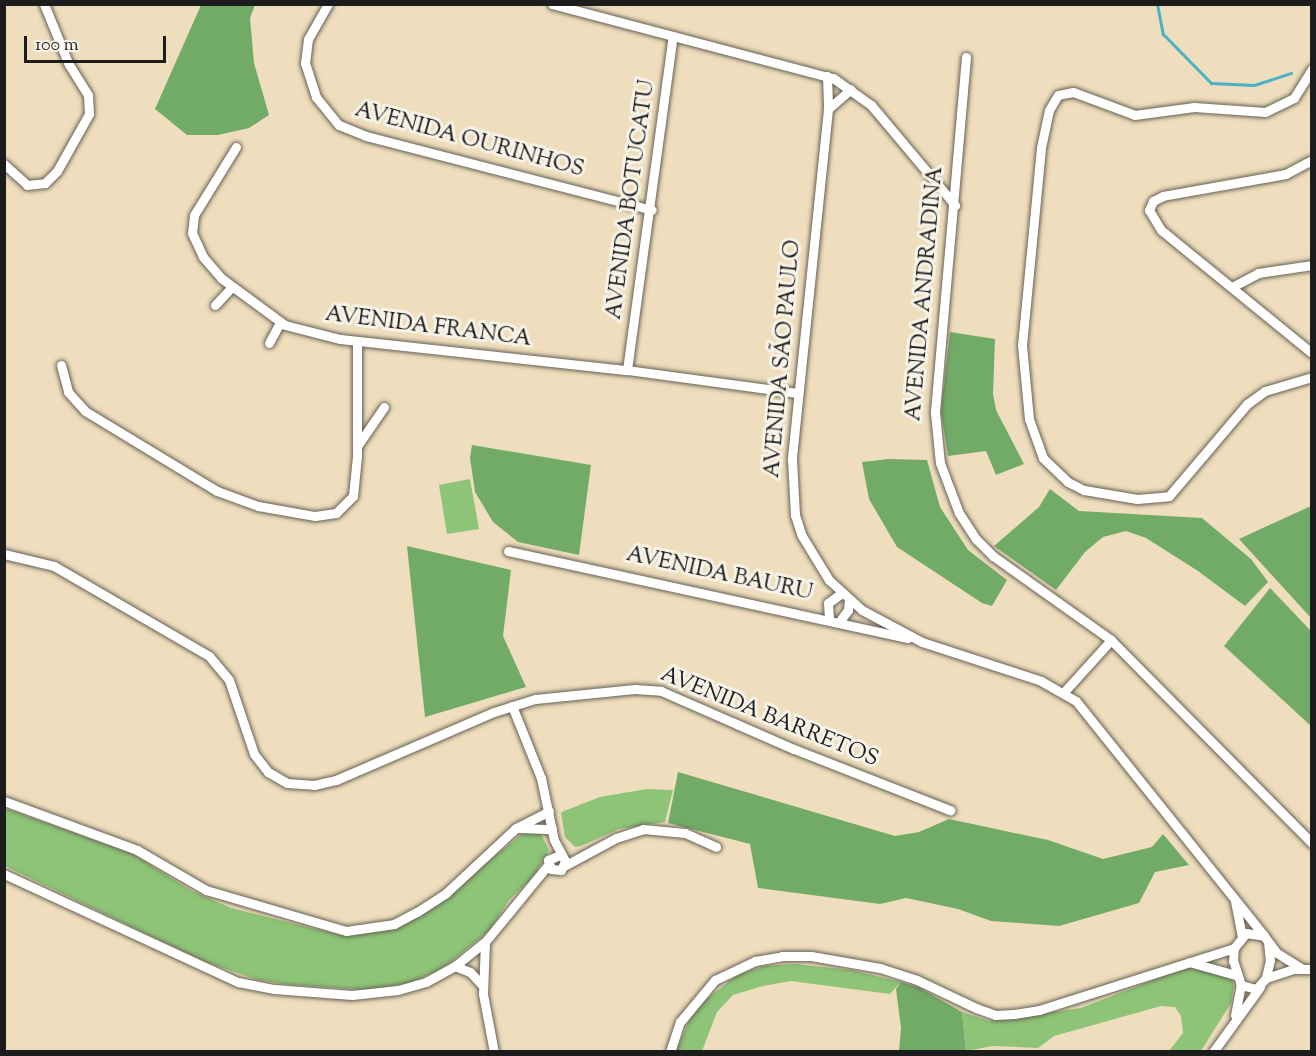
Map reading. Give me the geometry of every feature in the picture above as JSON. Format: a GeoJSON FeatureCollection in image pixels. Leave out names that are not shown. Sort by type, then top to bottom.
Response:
{"type":"FeatureCollection","features":[{"type":"Feature","properties":{"kind":"street"},"geometry":{"type":"LineString","coordinates":[[4,164],[27,186],[45,183],[57,171],[89,114],[88,95],[69,65],[44,4]]}},
{"type":"Feature","properties":{"kind":"street","name":"AVENIDA OURINHOS"},"geometry":{"type":"LineString","coordinates":[[328,4],[308,39],[305,63],[316,97],[339,125],[366,136],[652,210]]}},
{"type":"Feature","properties":{"kind":"street"},"geometry":{"type":"LineString","coordinates":[[552,4],[581,8],[673,36],[827,76],[851,89],[870,105],[956,205]]}},
{"type":"Feature","properties":{"kind":"street","name":"AVENIDA BOTUCATU"},"geometry":{"type":"LineString","coordinates":[[627,370],[652,210],[673,36]]}},
{"type":"Feature","properties":{"kind":"street","name":"AVENIDA ANDRADINA"},"geometry":{"type":"LineString","coordinates":[[966,57],[957,141],[956,205],[935,413],[935,436],[948,489],[975,539],[993,556],[1111,640],[1311,843]]}},
{"type":"Feature","properties":{"kind":"street"},"geometry":{"type":"LineString","coordinates":[[1311,69],[1294,98],[1265,112],[1194,107],[1135,115],[1073,92],[1058,95],[1049,110],[1041,148],[1022,345],[1029,418],[1043,458],[1068,482],[1084,490],[1137,498],[1169,496],[1247,404],[1264,391],[1311,377]]}},
{"type":"Feature","properties":{"kind":"street","name":"AVENIDA SÃO PAULO"},"geometry":{"type":"LineString","coordinates":[[827,76],[828,109],[791,465],[795,515],[815,558],[846,596],[922,642],[1041,681],[1064,692],[1095,721],[1234,895],[1266,939],[1300,968]]}},
{"type":"Feature","properties":{"kind":"street"},"geometry":{"type":"LineString","coordinates":[[828,109],[851,89]]}},
{"type":"Feature","properties":{"kind":"street","name":"AVENIDA FRANCA"},"geometry":{"type":"LineString","coordinates":[[236,147],[192,223],[195,242],[203,257],[232,287],[280,322],[315,334],[357,341],[627,370],[798,393]]}},
{"type":"Feature","properties":{"kind":"street"},"geometry":{"type":"LineString","coordinates":[[1311,160],[1286,174],[1163,196],[1150,205],[1150,214],[1161,230],[1311,353]]}},
{"type":"Feature","properties":{"kind":"street"},"geometry":{"type":"LineString","coordinates":[[1232,287],[1258,273],[1311,265]]}},
{"type":"Feature","properties":{"kind":"street"},"geometry":{"type":"LineString","coordinates":[[215,305],[232,287]]}},
{"type":"Feature","properties":{"kind":"street"},"geometry":{"type":"LineString","coordinates":[[269,343],[280,322]]}},
{"type":"Feature","properties":{"kind":"street"},"geometry":{"type":"LineString","coordinates":[[61,365],[68,392],[85,411],[217,491],[258,506],[297,515],[336,513],[352,496],[357,447],[357,341]]}},
{"type":"Feature","properties":{"kind":"street"},"geometry":{"type":"LineString","coordinates":[[357,447],[384,407]]}},
{"type":"Feature","properties":{"kind":"street","name":"AVENIDA BAURU"},"geometry":{"type":"LineString","coordinates":[[508,551],[834,620],[922,642]]}},
{"type":"Feature","properties":{"kind":"street","name":"AVENIDA BARRETOS"},"geometry":{"type":"LineString","coordinates":[[4,554],[54,566],[209,656],[229,680],[254,754],[268,772],[287,783],[314,785],[336,780],[512,706],[570,694],[634,688],[662,691],[794,749],[950,810]]}},
{"type":"Feature","properties":{"kind":"street"},"geometry":{"type":"LineString","coordinates":[[846,596],[848,610],[834,620],[828,603],[846,596]]}},
{"type":"Feature","properties":{"kind":"street"},"geometry":{"type":"LineString","coordinates":[[1064,692],[1111,640]]}},
{"type":"Feature","properties":{"kind":"street"},"geometry":{"type":"LineString","coordinates":[[512,706],[541,777],[557,861]]}},
{"type":"Feature","properties":{"kind":"street"},"geometry":{"type":"LineString","coordinates":[[4,801],[137,850],[206,890],[346,931],[394,924],[417,912],[446,893],[516,828],[549,811]]}},
{"type":"Feature","properties":{"kind":"street"},"geometry":{"type":"LineString","coordinates":[[516,828],[552,829]]}},
{"type":"Feature","properties":{"kind":"street"},"geometry":{"type":"LineString","coordinates":[[4,874],[238,982],[318,994],[374,995],[426,982],[455,966],[485,942],[530,886],[557,861],[582,854],[643,829],[685,833],[716,847]]}},
{"type":"Feature","properties":{"kind":"street","name":"AVENIDA SÃO PAULO"},"geometry":{"type":"LineString","coordinates":[[1234,895],[1242,936]]}},
{"type":"Feature","properties":{"kind":"street"},"geometry":{"type":"LineString","coordinates":[[1213,1052],[1234,1017],[1264,982],[1270,960],[1266,939],[1256,932],[1242,936],[1234,948],[1236,975],[1241,986],[1248,990],[1264,982],[1300,968],[1311,969]]}},
{"type":"Feature","properties":{"kind":"street"},"geometry":{"type":"LineString","coordinates":[[483,994],[485,942]]}},
{"type":"Feature","properties":{"kind":"street"},"geometry":{"type":"LineString","coordinates":[[670,1052],[680,1022],[715,980],[754,961],[782,956],[811,956],[880,968],[995,1015],[1039,1010],[1184,962],[1234,948]]}},
{"type":"Feature","properties":{"kind":"street"},"geometry":{"type":"LineString","coordinates":[[1184,962],[1236,975]]}},
{"type":"Feature","properties":{"kind":"street"},"geometry":{"type":"LineString","coordinates":[[455,966],[483,982],[483,994],[494,1052]]}},
{"type":"Feature","properties":{"kind":"street"},"geometry":{"type":"LineString","coordinates":[[1234,1017],[1241,986]]}},
{"type":"Feature","properties":{"kind":"green space"},"geometry":{"type":"Polygon","coordinates":[[[201,5],[255,5],[250,18],[254,63],[269,115],[249,128],[218,135],[187,135],[155,109],[201,5]]]}},
{"type":"Feature","properties":{"kind":"green space"},"geometry":{"type":"Polygon","coordinates":[[[950,332],[995,339],[993,394],[996,410],[1024,464],[996,475],[986,451],[948,456],[941,411],[950,332]]]}},
{"type":"Feature","properties":{"kind":"green space"},"geometry":{"type":"Polygon","coordinates":[[[472,445],[591,465],[579,555],[518,542],[493,522],[475,492],[470,458],[472,445]]]}},
{"type":"Feature","properties":{"kind":"green space"},"geometry":{"type":"Polygon","coordinates":[[[889,459],[927,460],[940,507],[968,550],[1007,580],[992,606],[982,603],[897,547],[869,499],[862,462],[889,459]]]}},
{"type":"Feature","properties":{"kind":"green space"},"geometry":{"type":"Polygon","coordinates":[[[470,479],[479,529],[447,534],[439,485],[470,479]]]}},
{"type":"Feature","properties":{"kind":"green space"},"geometry":{"type":"Polygon","coordinates":[[[1050,489],[1079,511],[1202,518],[1251,559],[1268,582],[1245,606],[1198,571],[1146,538],[1126,531],[1103,537],[1085,552],[1056,590],[994,546],[1039,507],[1050,489]]]}},
{"type":"Feature","properties":{"kind":"green space"},"geometry":{"type":"Polygon","coordinates":[[[1311,506],[1311,618],[1239,539],[1311,506]]]}},
{"type":"Feature","properties":{"kind":"green space"},"geometry":{"type":"Polygon","coordinates":[[[407,546],[511,570],[503,636],[526,687],[425,717],[407,546]]]}},
{"type":"Feature","properties":{"kind":"green space"},"geometry":{"type":"Polygon","coordinates":[[[1270,588],[1311,631],[1311,726],[1224,646],[1270,588]]]}},
{"type":"Feature","properties":{"kind":"green space"},"geometry":{"type":"Polygon","coordinates":[[[678,772],[895,836],[919,832],[949,819],[1048,840],[1103,859],[1152,847],[1163,834],[1189,865],[1155,872],[1139,903],[1059,926],[991,921],[958,909],[906,898],[880,904],[758,888],[750,844],[668,823],[678,772]]]}},
{"type":"Feature","properties":{"kind":"green space"},"geometry":{"type":"Polygon","coordinates":[[[647,789],[673,790],[665,822],[619,829],[575,847],[565,837],[561,813],[564,811],[600,797],[647,789]]]}},
{"type":"Feature","properties":{"kind":"green space"},"geometry":{"type":"Polygon","coordinates":[[[4,808],[131,853],[192,891],[231,908],[340,935],[382,929],[463,882],[526,831],[540,832],[549,850],[534,876],[509,900],[490,930],[443,968],[410,983],[365,990],[285,984],[259,980],[205,962],[5,866],[4,808]]]}},
{"type":"Feature","properties":{"kind":"green space"},"geometry":{"type":"Polygon","coordinates":[[[795,964],[851,970],[901,982],[890,994],[791,981],[733,995],[717,1012],[702,1051],[676,1052],[689,1021],[701,1004],[737,975],[764,966],[795,964]]]}},
{"type":"Feature","properties":{"kind":"green space"},"geometry":{"type":"Polygon","coordinates":[[[1190,966],[1228,974],[1234,984],[1231,1003],[1201,1051],[1169,1051],[1183,1033],[1181,1016],[1175,1007],[1161,1006],[1054,1036],[1038,1048],[993,1046],[966,1051],[962,1012],[989,1021],[1081,1008],[1190,966]]]}},
{"type":"Feature","properties":{"kind":"green space"},"geometry":{"type":"Polygon","coordinates":[[[901,982],[918,987],[962,1012],[966,1051],[899,1051],[901,1028],[896,989],[901,982]]]}},
{"type":"Feature","properties":{"kind":"waterway"},"geometry":{"type":"LineString","coordinates":[[1157,4],[1163,34],[1211,83],[1254,85],[1291,73]]}}]}
